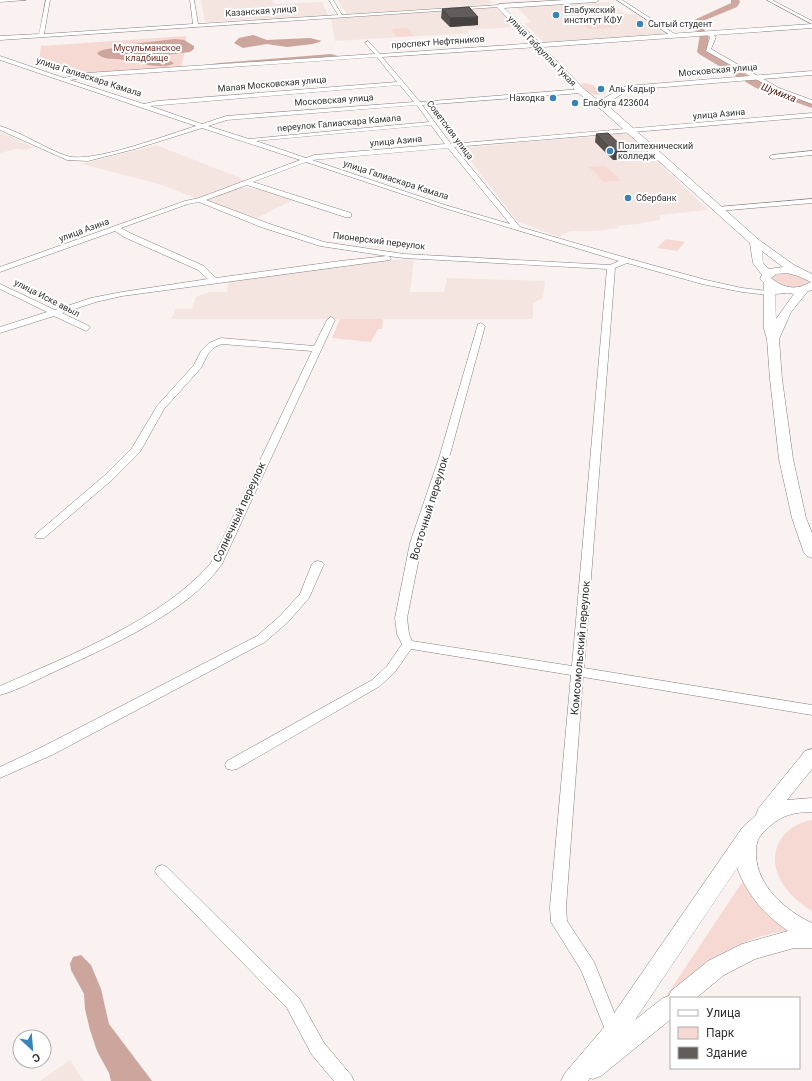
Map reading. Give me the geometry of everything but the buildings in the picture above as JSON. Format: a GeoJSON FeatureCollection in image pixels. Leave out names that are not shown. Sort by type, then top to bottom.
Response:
{"type":"FeatureCollection","features":[{"type":"Feature","properties":{"kind":"main road","name":"Казанская улица"},"geometry":{"type":"LineString","coordinates":[[499,6],[596,0]]}},
{"type":"Feature","properties":{"kind":"main road","name":"улица Габдуллы Тукая"},"geometry":{"type":"LineString","coordinates":[[499,6],[583,93],[606,109],[786,268]]}},
{"type":"Feature","properties":{"kind":"main road","name":"проспект Нефтяников"},"geometry":{"type":"LineString","coordinates":[[538,45],[812,26]]}},
{"type":"Feature","properties":{"kind":"main road","name":"Московская улица"},"geometry":{"type":"LineString","coordinates":[[608,97],[626,88],[812,73]]}},
{"type":"Feature","properties":{"kind":"main road"},"geometry":{"type":"LineString","coordinates":[[583,93],[593,97],[608,97]]}},
{"type":"Feature","properties":{"kind":"main road"},"geometry":{"type":"LineString","coordinates":[[606,109],[602,104],[608,97]]}},
{"type":"Feature","properties":{"kind":"main road"},"geometry":{"type":"LineString","coordinates":[[755,242],[758,263],[767,282],[770,305],[770,329],[773,339],[776,379],[786,459],[799,518],[812,553]]}},
{"type":"Feature","properties":{"kind":"main road"},"geometry":{"type":"LineString","coordinates":[[767,282],[786,268],[812,264]]}},
{"type":"Feature","properties":{"kind":"main road"},"geometry":{"type":"LineString","coordinates":[[786,268],[802,273],[812,279]]}},
{"type":"Feature","properties":{"kind":"main road"},"geometry":{"type":"LineString","coordinates":[[767,282],[779,288],[803,288]]}},
{"type":"Feature","properties":{"kind":"main road"},"geometry":{"type":"LineString","coordinates":[[773,339],[779,320],[803,288]]}},
{"type":"Feature","properties":{"kind":"main road"},"geometry":{"type":"LineString","coordinates":[[573,1081],[614,1032],[754,828],[812,756]]}},
{"type":"Feature","properties":{"kind":"main road"},"geometry":{"type":"LineString","coordinates":[[812,805],[803,804],[778,810],[754,828],[745,854],[749,876],[762,898],[783,917],[812,933]]}},
{"type":"Feature","properties":{"kind":"main road"},"geometry":{"type":"LineString","coordinates":[[681,997],[716,968],[750,951],[794,939],[812,940]]}},
{"type":"Feature","properties":{"kind":"main road"},"geometry":{"type":"LineString","coordinates":[[577,1081],[670,1006]]}},
{"type":"Feature","properties":{"kind":"street"},"geometry":{"type":"LineString","coordinates":[[0,1],[24,0]]}},
{"type":"Feature","properties":{"kind":"street"},"geometry":{"type":"LineString","coordinates":[[0,44],[41,35],[48,0]]}},
{"type":"Feature","properties":{"kind":"street"},"geometry":{"type":"LineString","coordinates":[[192,0],[196,25]]}},
{"type":"Feature","properties":{"kind":"street"},"geometry":{"type":"LineString","coordinates":[[331,0],[340,15]]}},
{"type":"Feature","properties":{"kind":"street","name":"улица Габдуллы Тукая"},"geometry":{"type":"LineString","coordinates":[[493,0],[499,6]]}},
{"type":"Feature","properties":{"kind":"street"},"geometry":{"type":"LineString","coordinates":[[619,0],[675,36]]}},
{"type":"Feature","properties":{"kind":"street"},"geometry":{"type":"LineString","coordinates":[[769,0],[812,22]]}},
{"type":"Feature","properties":{"kind":"street","name":"Казанская улица"},"geometry":{"type":"LineString","coordinates":[[0,38],[499,6]]}},
{"type":"Feature","properties":{"kind":"street"},"geometry":{"type":"LineString","coordinates":[[708,33],[713,37],[708,50],[756,77],[790,94],[812,102]]}},
{"type":"Feature","properties":{"kind":"street","name":"Советская улица"},"geometry":{"type":"LineString","coordinates":[[368,43],[517,228]]}},
{"type":"Feature","properties":{"kind":"street","name":"проспект Нефтяников"},"geometry":{"type":"LineString","coordinates":[[65,79],[87,75],[538,45]]}},
{"type":"Feature","properties":{"kind":"street","name":"улица Галиаскара Камала"},"geometry":{"type":"LineString","coordinates":[[0,58],[145,105],[203,126],[443,206],[627,261],[705,282],[742,290],[767,282]]}},
{"type":"Feature","properties":{"kind":"street","name":"Малая Московская улица"},"geometry":{"type":"LineString","coordinates":[[145,105],[157,102],[400,83]]}},
{"type":"Feature","properties":{"kind":"street","name":"Московская улица"},"geometry":{"type":"LineString","coordinates":[[0,128],[67,158],[80,159],[95,158],[162,140],[202,128],[203,126],[218,120],[418,104],[583,93]]}},
{"type":"Feature","properties":{"kind":"street","name":"улица Азина"},"geometry":{"type":"LineString","coordinates":[[0,270],[188,202],[200,200],[248,183],[314,157],[812,115]]}},
{"type":"Feature","properties":{"kind":"street","name":"переулок Галиаскара Камала"},"geometry":{"type":"LineString","coordinates":[[247,140],[432,123]]}},
{"type":"Feature","properties":{"kind":"street"},"geometry":{"type":"LineString","coordinates":[[772,157],[812,153]]}},
{"type":"Feature","properties":{"kind":"street"},"geometry":{"type":"LineString","coordinates":[[248,183],[348,215]]}},
{"type":"Feature","properties":{"kind":"street","name":"Пионерский переулок"},"geometry":{"type":"LineString","coordinates":[[200,200],[264,225],[323,244],[404,256],[611,267]]}},
{"type":"Feature","properties":{"kind":"street"},"geometry":{"type":"LineString","coordinates":[[718,209],[812,201]]}},
{"type":"Feature","properties":{"kind":"street"},"geometry":{"type":"LineString","coordinates":[[116,228],[127,235],[201,268],[213,280]]}},
{"type":"Feature","properties":{"kind":"street"},"geometry":{"type":"LineString","coordinates":[[0,330],[101,298],[143,290],[340,263],[404,256]]}},
{"type":"Feature","properties":{"kind":"street"},"geometry":{"type":"LineString","coordinates":[[611,267],[627,261]]}},
{"type":"Feature","properties":{"kind":"street","name":"Комсомольский переулок"},"geometry":{"type":"LineString","coordinates":[[611,267],[558,907],[559,922],[588,967],[614,1032]]}},
{"type":"Feature","properties":{"kind":"street"},"geometry":{"type":"LineString","coordinates":[[742,290],[760,287],[767,282]]}},
{"type":"Feature","properties":{"kind":"street","name":"улица Иске авыл"},"geometry":{"type":"LineString","coordinates":[[0,286],[86,328]]}},
{"type":"Feature","properties":{"kind":"street"},"geometry":{"type":"LineString","coordinates":[[742,290],[758,297],[770,305]]}},
{"type":"Feature","properties":{"kind":"street","name":"Солнечный переулок"},"geometry":{"type":"LineString","coordinates":[[0,691],[64,663],[133,627],[165,609],[189,592],[206,577],[216,564],[316,349],[331,320]]}},
{"type":"Feature","properties":{"kind":"street","name":"Восточный переулок"},"geometry":{"type":"LineString","coordinates":[[408,644],[403,634],[401,618],[416,543],[455,422],[481,326]]}},
{"type":"Feature","properties":{"kind":"street"},"geometry":{"type":"LineString","coordinates":[[40,536],[108,478],[136,450],[160,408],[198,366],[204,353],[212,345],[221,341],[316,349]]}},
{"type":"Feature","properties":{"kind":"street"},"geometry":{"type":"LineString","coordinates":[[0,773],[56,746],[261,638],[284,619],[305,595],[318,564]]}},
{"type":"Feature","properties":{"kind":"street"},"geometry":{"type":"LineString","coordinates":[[232,764],[376,683],[391,669],[408,644],[812,710]]}},
{"type":"Feature","properties":{"kind":"street"},"geometry":{"type":"LineString","coordinates":[[162,871],[293,1003],[318,1049],[345,1081]]}},
{"type":"Feature","properties":{"kind":"shaded area"},"geometry":{"type":"Polygon","coordinates":[[[201,0],[272,0],[275,4],[322,2],[328,15],[205,22],[201,0]]]}},
{"type":"Feature","properties":{"kind":"shaded area"},"geometry":{"type":"Polygon","coordinates":[[[337,0],[489,0],[494,4],[347,14],[337,0]]]}},
{"type":"Feature","properties":{"kind":"shaded area"},"geometry":{"type":"Polygon","coordinates":[[[609,2],[625,14],[635,14],[665,34],[544,42],[524,23],[531,22],[517,7],[609,2]]]}},
{"type":"Feature","properties":{"kind":"shaded area"},"geometry":{"type":"Polygon","coordinates":[[[493,8],[498,9],[516,27],[468,30],[469,33],[335,41],[331,18],[493,8]]]}},
{"type":"Feature","properties":{"kind":"shaded area"},"geometry":{"type":"Polygon","coordinates":[[[0,132],[35,147],[25,150],[17,149],[0,153],[0,132]]]}},
{"type":"Feature","properties":{"kind":"shaded area"},"geometry":{"type":"Polygon","coordinates":[[[628,133],[708,210],[660,215],[660,220],[618,226],[619,228],[595,231],[570,231],[559,237],[517,221],[461,148],[628,133]]]}},
{"type":"Feature","properties":{"kind":"shaded area"},"geometry":{"type":"Polygon","coordinates":[[[156,145],[248,181],[198,199],[159,184],[82,164],[156,145]]]}},
{"type":"Feature","properties":{"kind":"shaded area"},"geometry":{"type":"Polygon","coordinates":[[[237,188],[251,188],[293,200],[257,218],[227,209],[205,200],[237,188]]]}},
{"type":"Feature","properties":{"kind":"shaded area"},"geometry":{"type":"Polygon","coordinates":[[[377,260],[414,260],[410,292],[444,292],[447,278],[545,281],[543,298],[533,303],[533,319],[171,319],[176,309],[192,309],[196,297],[210,292],[227,292],[228,281],[377,260]]]}},
{"type":"Feature","properties":{"kind":"shaded area"},"geometry":{"type":"Polygon","coordinates":[[[70,1060],[84,1081],[40,1081],[70,1060]]]}},
{"type":"Feature","properties":{"kind":"green space"},"geometry":{"type":"Polygon","coordinates":[[[614,22],[619,27],[588,29],[583,24],[614,22]]]}},
{"type":"Feature","properties":{"kind":"green space"},"geometry":{"type":"Polygon","coordinates":[[[407,28],[414,36],[397,37],[391,29],[407,28]]]}},
{"type":"Feature","properties":{"kind":"green space"},"geometry":{"type":"Polygon","coordinates":[[[253,35],[267,40],[310,38],[322,41],[313,44],[287,47],[267,44],[243,48],[234,43],[239,38],[253,35]]]}},
{"type":"Feature","properties":{"kind":"green space","name":"Мусульманское кладбище"},"geometry":{"type":"Polygon","coordinates":[[[186,36],[186,47],[181,67],[71,76],[39,61],[41,46],[186,36]]]}},
{"type":"Feature","properties":{"kind":"green space"},"geometry":{"type":"Polygon","coordinates":[[[175,39],[184,40],[194,46],[194,49],[190,52],[164,55],[164,58],[174,63],[170,65],[157,66],[121,59],[106,58],[97,53],[102,50],[140,43],[175,39]]]}},
{"type":"Feature","properties":{"kind":"green space"},"geometry":{"type":"Polygon","coordinates":[[[331,54],[338,56],[204,65],[219,63],[331,54]]]}},
{"type":"Feature","properties":{"kind":"green space"},"geometry":{"type":"Polygon","coordinates":[[[584,83],[593,85],[601,92],[607,92],[599,95],[592,94],[580,85],[584,83]]]}},
{"type":"Feature","properties":{"kind":"green space"},"geometry":{"type":"Polygon","coordinates":[[[606,166],[621,181],[604,182],[589,167],[606,166]]]}},
{"type":"Feature","properties":{"kind":"green space"},"geometry":{"type":"Polygon","coordinates":[[[666,239],[685,242],[677,251],[657,248],[666,239]]]}},
{"type":"Feature","properties":{"kind":"green space"},"geometry":{"type":"Polygon","coordinates":[[[795,273],[807,280],[808,284],[799,288],[794,288],[780,284],[772,279],[774,275],[795,273]]]}},
{"type":"Feature","properties":{"kind":"green space"},"geometry":{"type":"Polygon","coordinates":[[[340,319],[383,319],[382,329],[378,329],[371,342],[332,338],[340,319]]]}},
{"type":"Feature","properties":{"kind":"green space"},"geometry":{"type":"Polygon","coordinates":[[[812,820],[812,911],[798,901],[786,889],[776,869],[775,859],[776,849],[785,833],[793,827],[812,820]]]}},
{"type":"Feature","properties":{"kind":"green space"},"geometry":{"type":"Polygon","coordinates":[[[743,881],[755,899],[792,930],[770,934],[750,940],[733,948],[703,969],[657,1010],[743,881]]]}},
{"type":"Feature","properties":{"kind":"green space"},"geometry":{"type":"Polygon","coordinates":[[[81,955],[91,965],[101,989],[109,1024],[152,1081],[111,1081],[109,1073],[97,1051],[90,1030],[85,1009],[84,994],[71,970],[70,964],[73,957],[81,955]]]}},
{"type":"Feature","properties":{"kind":"waterway","name":"Шумиха"},"geometry":{"type":"LineString","coordinates":[[702,32],[694,25],[694,22],[734,5],[736,2],[735,0]]}},
{"type":"Feature","properties":{"kind":"waterway","name":"Шумиха"},"geometry":{"type":"LineString","coordinates":[[704,35],[702,52],[743,77]]}},
{"type":"Feature","properties":{"kind":"waterway","name":"Шумиха"},"geometry":{"type":"LineString","coordinates":[[746,79],[760,86],[812,105]]}},
{"type":"Feature","properties":{"kind":"place","name":"Елабужский институт КФУ"},"geometry":{"type":"Point","coordinates":[556,15]}},
{"type":"Feature","properties":{"kind":"place","name":"Сытый студент"},"geometry":{"type":"Point","coordinates":[640,24]}},
{"type":"Feature","properties":{"kind":"place","name":"Аль Кадыр"},"geometry":{"type":"Point","coordinates":[601,89]}},
{"type":"Feature","properties":{"kind":"place","name":"Находка"},"geometry":{"type":"Point","coordinates":[553,98]}},
{"type":"Feature","properties":{"kind":"place","name":"Елабуга 423604"},"geometry":{"type":"Point","coordinates":[575,103]}},
{"type":"Feature","properties":{"kind":"place","name":"Политехнический колледж"},"geometry":{"type":"Point","coordinates":[610,151]}},
{"type":"Feature","properties":{"kind":"place","name":"Сбербанк"},"geometry":{"type":"Point","coordinates":[628,198]}}]}
